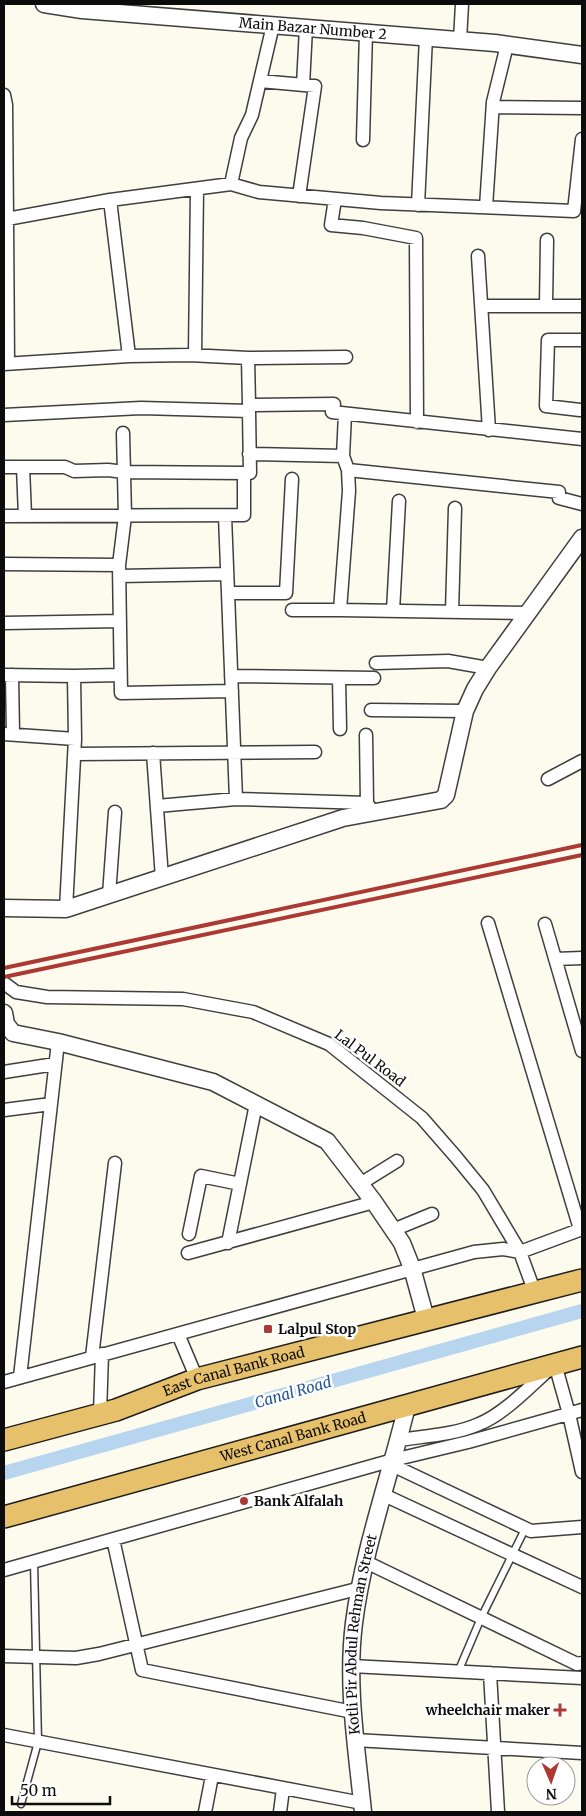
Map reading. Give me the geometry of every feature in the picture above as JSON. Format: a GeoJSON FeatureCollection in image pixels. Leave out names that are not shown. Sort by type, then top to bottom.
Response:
{"type":"FeatureCollection","features":[{"type":"Feature","properties":{"kind":"highway","name":"East Canal Bank Road"},"geometry":{"type":"LineString","coordinates":[[4,1440],[128,1406],[197,1379],[582,1280]]}},
{"type":"Feature","properties":{"kind":"highway","name":"West Canal Bank Road"},"geometry":{"type":"LineString","coordinates":[[4,1517],[582,1357]]}},
{"type":"Feature","properties":{"kind":"street","name":"Main Bazar Number 2"},"geometry":{"type":"LineString","coordinates":[[44,4],[138,9],[274,25],[507,44],[582,55]]}},
{"type":"Feature","properties":{"kind":"street"},"geometry":{"type":"LineString","coordinates":[[460,40],[462,4]]}},
{"type":"Feature","properties":{"kind":"street"},"geometry":{"type":"LineString","coordinates":[[231,184],[241,138],[252,115],[274,25]]}},
{"type":"Feature","properties":{"kind":"street"},"geometry":{"type":"LineString","coordinates":[[303,85],[306,28]]}},
{"type":"Feature","properties":{"kind":"street"},"geometry":{"type":"LineString","coordinates":[[363,140],[366,32]]}},
{"type":"Feature","properties":{"kind":"street"},"geometry":{"type":"LineString","coordinates":[[418,205],[426,37]]}},
{"type":"Feature","properties":{"kind":"street"},"geometry":{"type":"LineString","coordinates":[[486,207],[493,107],[507,44]]}},
{"type":"Feature","properties":{"kind":"street"},"geometry":{"type":"LineString","coordinates":[[260,81],[315,86],[299,196]]}},
{"type":"Feature","properties":{"kind":"street"},"geometry":{"type":"LineString","coordinates":[[4,95],[6,104],[7,219],[6,364],[129,356],[346,357]]}},
{"type":"Feature","properties":{"kind":"street"},"geometry":{"type":"LineString","coordinates":[[493,107],[582,108]]}},
{"type":"Feature","properties":{"kind":"street"},"geometry":{"type":"LineString","coordinates":[[7,219],[110,200],[231,184],[259,192],[335,199],[418,205],[574,211],[582,139]]}},
{"type":"Feature","properties":{"kind":"street"},"geometry":{"type":"LineString","coordinates":[[195,355],[197,189]]}},
{"type":"Feature","properties":{"kind":"street"},"geometry":{"type":"LineString","coordinates":[[335,199],[331,224],[416,238],[417,422]]}},
{"type":"Feature","properties":{"kind":"street"},"geometry":{"type":"LineString","coordinates":[[110,200],[129,356]]}},
{"type":"Feature","properties":{"kind":"street"},"geometry":{"type":"LineString","coordinates":[[546,306],[547,240]]}},
{"type":"Feature","properties":{"kind":"street"},"geometry":{"type":"LineString","coordinates":[[478,256],[489,430]]}},
{"type":"Feature","properties":{"kind":"street"},"geometry":{"type":"LineString","coordinates":[[481,306],[581,306]]}},
{"type":"Feature","properties":{"kind":"street"},"geometry":{"type":"LineString","coordinates":[[580,410],[546,406],[548,340],[582,340]]}},
{"type":"Feature","properties":{"kind":"street"},"geometry":{"type":"LineString","coordinates":[[4,467],[65,467],[74,471],[250,473],[248,358]]}},
{"type":"Feature","properties":{"kind":"street"},"geometry":{"type":"LineString","coordinates":[[4,415],[141,408],[249,408],[334,404],[332,412],[345,414],[582,439]]}},
{"type":"Feature","properties":{"kind":"street"},"geometry":{"type":"LineString","coordinates":[[342,610],[340,610],[349,491],[348,470],[343,456],[345,414]]}},
{"type":"Feature","properties":{"kind":"street"},"geometry":{"type":"LineString","coordinates":[[123,433],[125,516],[119,571],[121,693],[232,691]]}},
{"type":"Feature","properties":{"kind":"street"},"geometry":{"type":"LineString","coordinates":[[250,454],[343,456]]}},
{"type":"Feature","properties":{"kind":"street"},"geometry":{"type":"LineString","coordinates":[[23,467],[25,516]]}},
{"type":"Feature","properties":{"kind":"street"},"geometry":{"type":"LineString","coordinates":[[348,470],[559,492],[559,498],[582,504]]}},
{"type":"Feature","properties":{"kind":"street"},"geometry":{"type":"LineString","coordinates":[[4,516],[244,516],[244,473]]}},
{"type":"Feature","properties":{"kind":"street"},"geometry":{"type":"LineString","coordinates":[[228,593],[286,593],[292,479]]}},
{"type":"Feature","properties":{"kind":"street"},"geometry":{"type":"LineString","coordinates":[[393,611],[399,501]]}},
{"type":"Feature","properties":{"kind":"street"},"geometry":{"type":"LineString","coordinates":[[452,612],[455,508]]}},
{"type":"Feature","properties":{"kind":"street"},"geometry":{"type":"LineString","coordinates":[[225,516],[236,799]]}},
{"type":"Feature","properties":{"kind":"street"},"geometry":{"type":"LineString","coordinates":[[157,806],[236,799],[370,807],[441,800],[446,795],[465,711],[475,689],[488,668],[582,538]]}},
{"type":"Feature","properties":{"kind":"street"},"geometry":{"type":"LineString","coordinates":[[4,564],[119,571],[227,574]]}},
{"type":"Feature","properties":{"kind":"street"},"geometry":{"type":"LineString","coordinates":[[292,610],[529,613]]}},
{"type":"Feature","properties":{"kind":"street"},"geometry":{"type":"LineString","coordinates":[[4,623],[120,621]]}},
{"type":"Feature","properties":{"kind":"street"},"geometry":{"type":"LineString","coordinates":[[376,663],[448,660],[488,668]]}},
{"type":"Feature","properties":{"kind":"street"},"geometry":{"type":"LineString","coordinates":[[76,740],[8,734],[8,675],[120,675]]}},
{"type":"Feature","properties":{"kind":"street"},"geometry":{"type":"LineString","coordinates":[[66,909],[76,740],[74,676]]}},
{"type":"Feature","properties":{"kind":"street"},"geometry":{"type":"LineString","coordinates":[[231,676],[374,678]]}},
{"type":"Feature","properties":{"kind":"street"},"geometry":{"type":"LineString","coordinates":[[339,678],[340,729]]}},
{"type":"Feature","properties":{"kind":"street"},"geometry":{"type":"LineString","coordinates":[[371,710],[465,711]]}},
{"type":"Feature","properties":{"kind":"street"},"geometry":{"type":"LineString","coordinates":[[366,735],[370,807]]}},
{"type":"Feature","properties":{"kind":"street"},"geometry":{"type":"LineString","coordinates":[[75,754],[315,752]]}},
{"type":"Feature","properties":{"kind":"street"},"geometry":{"type":"LineString","coordinates":[[153,754],[162,878]]}},
{"type":"Feature","properties":{"kind":"street"},"geometry":{"type":"LineString","coordinates":[[548,779],[582,761]]}},
{"type":"Feature","properties":{"kind":"street"},"geometry":{"type":"LineString","coordinates":[[4,908],[66,909],[342,818],[370,807]]}},
{"type":"Feature","properties":{"kind":"street"},"geometry":{"type":"LineString","coordinates":[[110,895],[115,812]]}},
{"type":"Feature","properties":{"kind":"street"},"geometry":{"type":"LineString","coordinates":[[4,1382],[474,1252],[503,1249],[520,1252],[581,1229],[488,923]]}},
{"type":"Feature","properties":{"kind":"street"},"geometry":{"type":"LineString","coordinates":[[545,924],[555,959],[576,1013],[582,1052]]}},
{"type":"Feature","properties":{"kind":"street"},"geometry":{"type":"LineString","coordinates":[[555,959],[582,958]]}},
{"type":"Feature","properties":{"kind":"street","name":"Lal Pul Road"},"geometry":{"type":"LineString","coordinates":[[4,983],[16,992],[47,997],[183,999],[253,1012],[330,1044],[422,1118],[483,1190],[520,1252],[535,1292]]}},
{"type":"Feature","properties":{"kind":"street"},"geometry":{"type":"LineString","coordinates":[[4,1013],[6,1024],[13,1033],[58,1042],[213,1082],[327,1141],[374,1202],[402,1243],[412,1268],[426,1320]]}},
{"type":"Feature","properties":{"kind":"street"},"geometry":{"type":"LineString","coordinates":[[20,1377],[58,1042]]}},
{"type":"Feature","properties":{"kind":"street"},"geometry":{"type":"LineString","coordinates":[[4,1072],[55,1064]]}},
{"type":"Feature","properties":{"kind":"street"},"geometry":{"type":"LineString","coordinates":[[4,1110],[50,1104]]}},
{"type":"Feature","properties":{"kind":"street"},"geometry":{"type":"LineString","coordinates":[[228,1243],[256,1104]]}},
{"type":"Feature","properties":{"kind":"street"},"geometry":{"type":"LineString","coordinates":[[360,1184],[397,1161]]}},
{"type":"Feature","properties":{"kind":"street"},"geometry":{"type":"LineString","coordinates":[[100,1414],[97,1356],[115,1163]]}},
{"type":"Feature","properties":{"kind":"street"},"geometry":{"type":"LineString","coordinates":[[189,1234],[201,1176],[240,1184]]}},
{"type":"Feature","properties":{"kind":"street"},"geometry":{"type":"LineString","coordinates":[[188,1253],[374,1202]]}},
{"type":"Feature","properties":{"kind":"street"},"geometry":{"type":"LineString","coordinates":[[393,1230],[432,1214]]}},
{"type":"Feature","properties":{"kind":"street"},"geometry":{"type":"LineString","coordinates":[[178,1334],[197,1379]]}},
{"type":"Feature","properties":{"kind":"street"},"geometry":{"type":"LineString","coordinates":[[399,1440],[458,1431],[492,1418],[555,1364],[582,1472]]}},
{"type":"Feature","properties":{"kind":"street","name":"Kotli Pir Abdul Rehman Street"},"geometry":{"type":"LineString","coordinates":[[363,1808],[353,1712],[351,1666],[354,1623],[366,1562],[407,1406]]}},
{"type":"Feature","properties":{"kind":"street"},"geometry":{"type":"LineString","coordinates":[[4,1570],[582,1410]]}},
{"type":"Feature","properties":{"kind":"street"},"geometry":{"type":"LineString","coordinates":[[392,1463],[531,1531],[582,1527]]}},
{"type":"Feature","properties":{"kind":"street"},"geometry":{"type":"LineString","coordinates":[[384,1495],[582,1587]]}},
{"type":"Feature","properties":{"kind":"street"},"geometry":{"type":"LineString","coordinates":[[113,1539],[142,1670],[353,1712]]}},
{"type":"Feature","properties":{"kind":"street"},"geometry":{"type":"LineString","coordinates":[[366,1562],[577,1664],[582,1663]]}},
{"type":"Feature","properties":{"kind":"street"},"geometry":{"type":"LineString","coordinates":[[4,1656],[76,1658],[99,1654],[361,1588]]}},
{"type":"Feature","properties":{"kind":"street"},"geometry":{"type":"LineString","coordinates":[[351,1666],[582,1678]]}},
{"type":"Feature","properties":{"kind":"street"},"geometry":{"type":"LineString","coordinates":[[490,1674],[498,1812]]}},
{"type":"Feature","properties":{"kind":"street"},"geometry":{"type":"LineString","coordinates":[[4,1735],[283,1789],[363,1808]]}},
{"type":"Feature","properties":{"kind":"street"},"geometry":{"type":"LineString","coordinates":[[356,1740],[582,1753]]}},
{"type":"Feature","properties":{"kind":"street"},"geometry":{"type":"LineString","coordinates":[[205,1812],[212,1776]]}},
{"type":"Feature","properties":{"kind":"street"},"geometry":{"type":"LineString","coordinates":[[280,1812],[283,1789]]}},
{"type":"Feature","properties":{"kind":"lane"},"geometry":{"type":"LineString","coordinates":[[458,1672],[481,1618],[525,1528]]}},
{"type":"Feature","properties":{"kind":"lane"},"geometry":{"type":"LineString","coordinates":[[21,1804],[38,1742],[34,1562]]}},
{"type":"Feature","properties":{"kind":"waterway","name":"Canal Road"},"geometry":{"type":"LineString","coordinates":[[4,1473],[582,1311]]}},
{"type":"Feature","properties":{"kind":"railway"},"geometry":{"type":"LineString","coordinates":[[4,968],[582,845]]}},
{"type":"Feature","properties":{"kind":"railway"},"geometry":{"type":"LineString","coordinates":[[4,977],[582,855]]}},
{"type":"Feature","properties":{"kind":"place","name":"Lalpul Stop"},"geometry":{"type":"Point","coordinates":[268,1329]}},
{"type":"Feature","properties":{"kind":"place","name":"Bank Alfalah"},"geometry":{"type":"Point","coordinates":[244,1501]}},
{"type":"Feature","properties":{"kind":"place","name":"wheelchair maker"},"geometry":{"type":"Point","coordinates":[560,1710]}}]}
